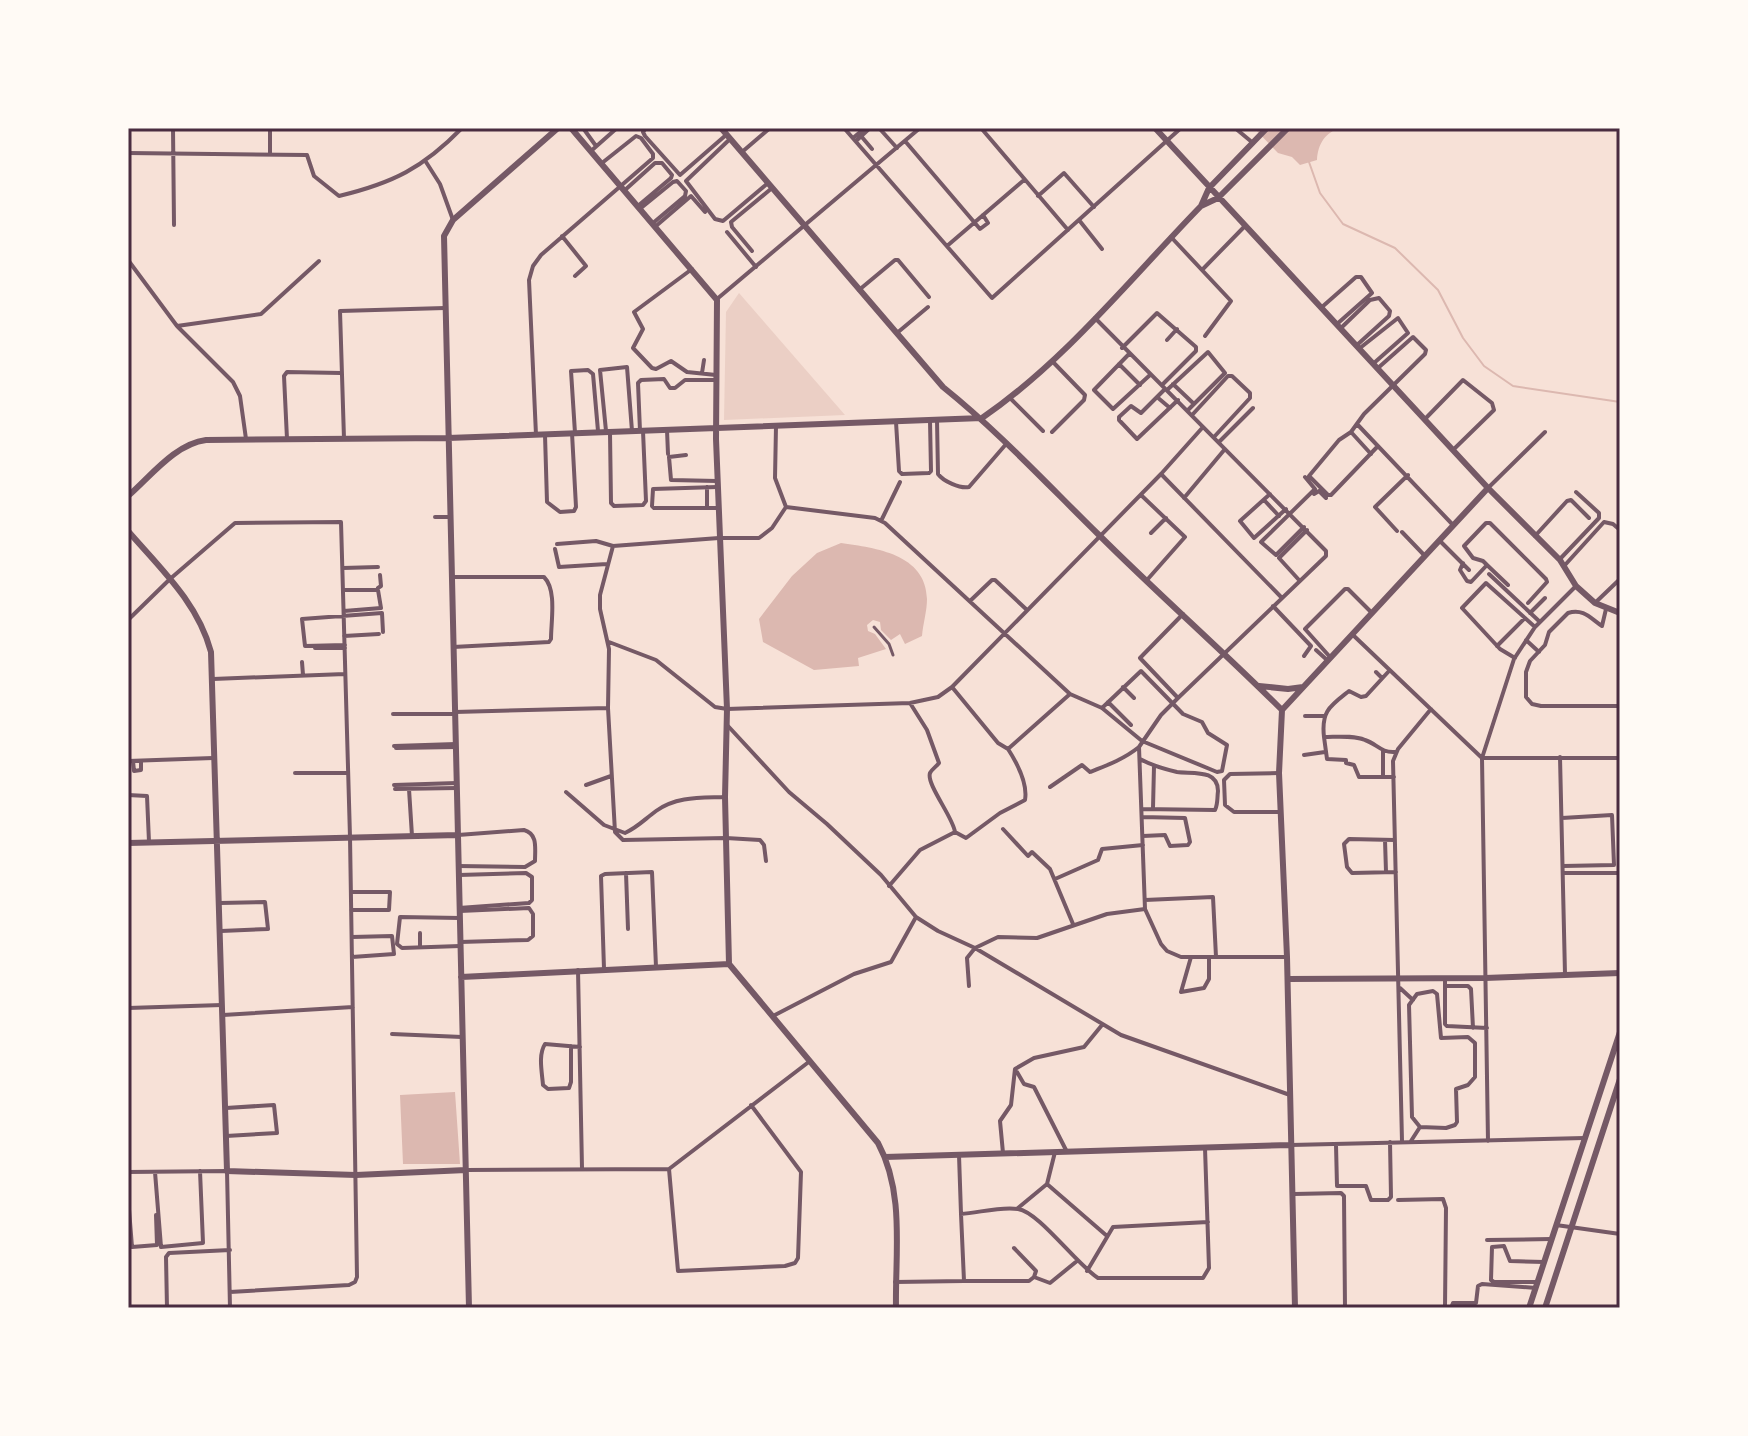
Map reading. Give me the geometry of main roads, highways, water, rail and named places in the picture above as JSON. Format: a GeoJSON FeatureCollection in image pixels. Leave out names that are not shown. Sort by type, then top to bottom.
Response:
{"type":"FeatureCollection","features":[{"type":"Feature","properties":{"kind":"waterway"},"geometry":{"type":"LineString","coordinates":[[1309,162],[1320,193],[1343,224],[1395,248],[1438,290],[1463,338],[1484,366],[1513,386],[1620,402]]}}]}
